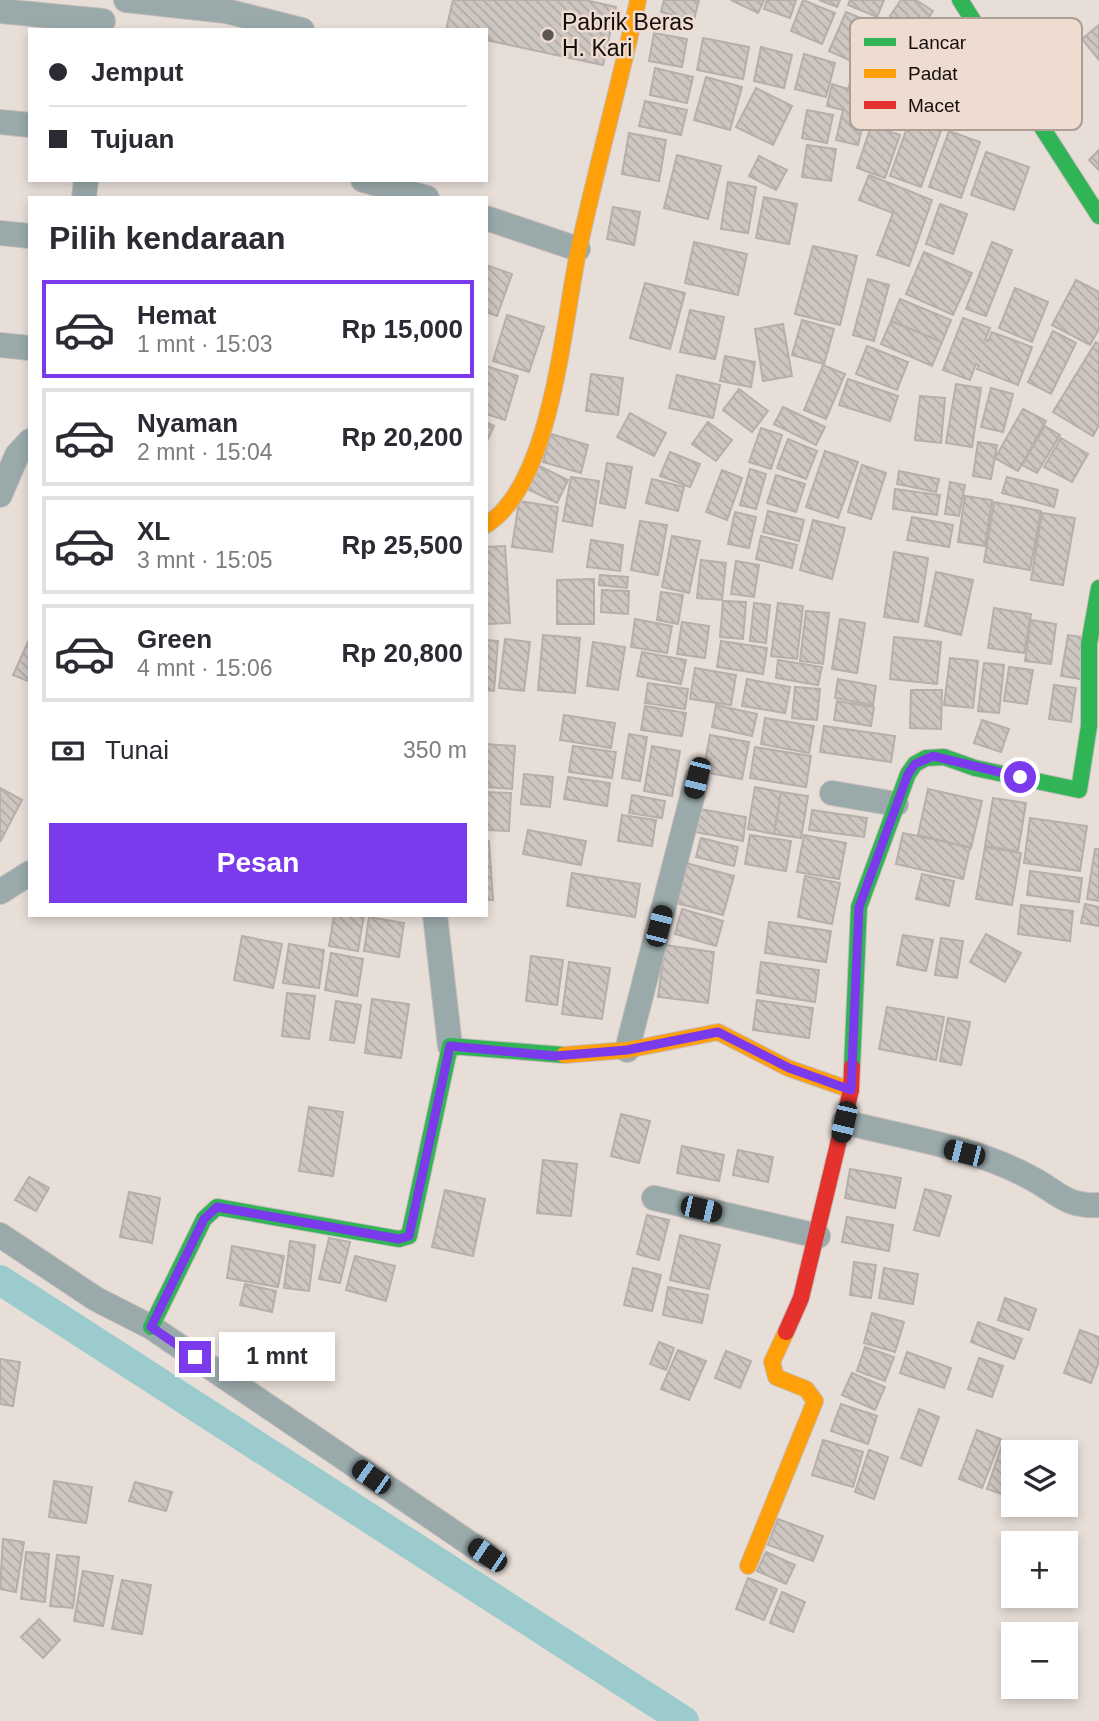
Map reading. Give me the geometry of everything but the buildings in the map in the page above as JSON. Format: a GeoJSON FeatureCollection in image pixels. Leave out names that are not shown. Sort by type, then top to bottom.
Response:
{"type":"FeatureCollection","features":[{"type":"Feature","properties":{"kind":"street"},"geometry":{"type":"LineString","coordinates":[[126,0],[227,5],[296,28]]}},
{"type":"Feature","properties":{"kind":"street"},"geometry":{"type":"LineString","coordinates":[[488,524],[497,520],[527,471],[546,416],[578,249],[622,80],[638,0]]}},
{"type":"Feature","properties":{"kind":"street"},"geometry":{"type":"LineString","coordinates":[[0,10],[104,17]]}},
{"type":"Feature","properties":{"kind":"street"},"geometry":{"type":"LineString","coordinates":[[0,122],[28,125]]}},
{"type":"Feature","properties":{"kind":"street"},"geometry":{"type":"LineString","coordinates":[[1047,130],[1099,216]]}},
{"type":"Feature","properties":{"kind":"street"},"geometry":{"type":"LineString","coordinates":[[378,182],[419,196]]}},
{"type":"Feature","properties":{"kind":"street"},"geometry":{"type":"LineString","coordinates":[[488,219],[578,249]]}},
{"type":"Feature","properties":{"kind":"street"},"geometry":{"type":"LineString","coordinates":[[0,233],[28,236]]}},
{"type":"Feature","properties":{"kind":"street"},"geometry":{"type":"LineString","coordinates":[[0,345],[28,348]]}},
{"type":"Feature","properties":{"kind":"street"},"geometry":{"type":"LineString","coordinates":[[0,495],[16,450]]}},
{"type":"Feature","properties":{"kind":"street"},"geometry":{"type":"LineString","coordinates":[[748,1566],[815,1401],[806,1389],[776,1377],[772,1362],[801,1298],[851,1090],[859,907],[896,804],[915,764],[933,756],[1089,792],[1089,644],[1099,588]]}},
{"type":"Feature","properties":{"kind":"street"},"geometry":{"type":"LineString","coordinates":[[627,1050],[697,778]]}},
{"type":"Feature","properties":{"kind":"street"},"geometry":{"type":"LineString","coordinates":[[832,793],[896,804]]}},
{"type":"Feature","properties":{"kind":"street"},"geometry":{"type":"LineString","coordinates":[[0,892],[28,874]]}},
{"type":"Feature","properties":{"kind":"street"},"geometry":{"type":"LineString","coordinates":[[151,1327],[204,1219],[217,1207],[399,1239],[409,1236],[450,1046],[435,917]]}},
{"type":"Feature","properties":{"kind":"street"},"geometry":{"type":"LineString","coordinates":[[450,1046],[534,1056],[627,1050],[718,1032],[789,1068],[851,1090]]}},
{"type":"Feature","properties":{"kind":"street"},"geometry":{"type":"LineString","coordinates":[[844,1122],[986,1160],[1031,1178],[1068,1202],[1080,1206],[1099,1205]]}},
{"type":"Feature","properties":{"kind":"street"},"geometry":{"type":"LineString","coordinates":[[654,1198],[818,1236]]}},
{"type":"Feature","properties":{"kind":"street"},"geometry":{"type":"LineString","coordinates":[[0,1234],[96,1299],[151,1327],[487,1555]]}},
{"type":"Feature","properties":{"kind":"waterway"},"geometry":{"type":"LineString","coordinates":[[0,1280],[684,1721]]}},
{"type":"Feature","properties":{"kind":"traffic: fast"},"geometry":{"type":"LineString","coordinates":[[960,0],[972,18]]}},
{"type":"Feature","properties":{"kind":"traffic: fast"},"geometry":{"type":"LineString","coordinates":[[1044,130],[1099,216]]}},
{"type":"Feature","properties":{"kind":"traffic: fast"},"geometry":{"type":"LineString","coordinates":[[852,1067],[859,907],[908,774],[915,764],[926,758],[944,757],[975,768],[1079,790],[1089,726],[1089,644],[1099,588]]}},
{"type":"Feature","properties":{"kind":"traffic: fast"},"geometry":{"type":"LineString","coordinates":[[151,1327],[204,1219],[217,1207],[399,1239],[409,1236],[450,1046],[564,1055]]}},
{"type":"Feature","properties":{"kind":"traffic: slow"},"geometry":{"type":"LineString","coordinates":[[488,523],[509,504],[527,474],[541,438],[552,398],[579,248],[638,0]]}},
{"type":"Feature","properties":{"kind":"traffic: slow"},"geometry":{"type":"LineString","coordinates":[[564,1055],[627,1050],[718,1032],[788,1068],[851,1090]]}},
{"type":"Feature","properties":{"kind":"traffic: slow"},"geometry":{"type":"LineString","coordinates":[[748,1566],[815,1401],[806,1389],[776,1377],[772,1362],[786,1332]]}},
{"type":"Feature","properties":{"kind":"traffic: jam"},"geometry":{"type":"LineString","coordinates":[[786,1332],[801,1298],[851,1090],[852,1067]]}},
{"type":"Feature","properties":{"kind":"place","name":"Pabrik Beras H. Kari"},"geometry":{"type":"Point","coordinates":[548,35]}},
{"type":"Feature","properties":{"kind":"route"},"geometry":{"type":"LineString","coordinates":[[195,1357],[151,1327],[204,1219],[217,1207],[258,1212],[399,1239],[409,1236],[450,1046],[555,1056],[627,1050],[718,1032],[730,1035],[789,1068],[851,1090],[859,907],[908,774],[915,764],[933,756],[1020,777]]}}]}
